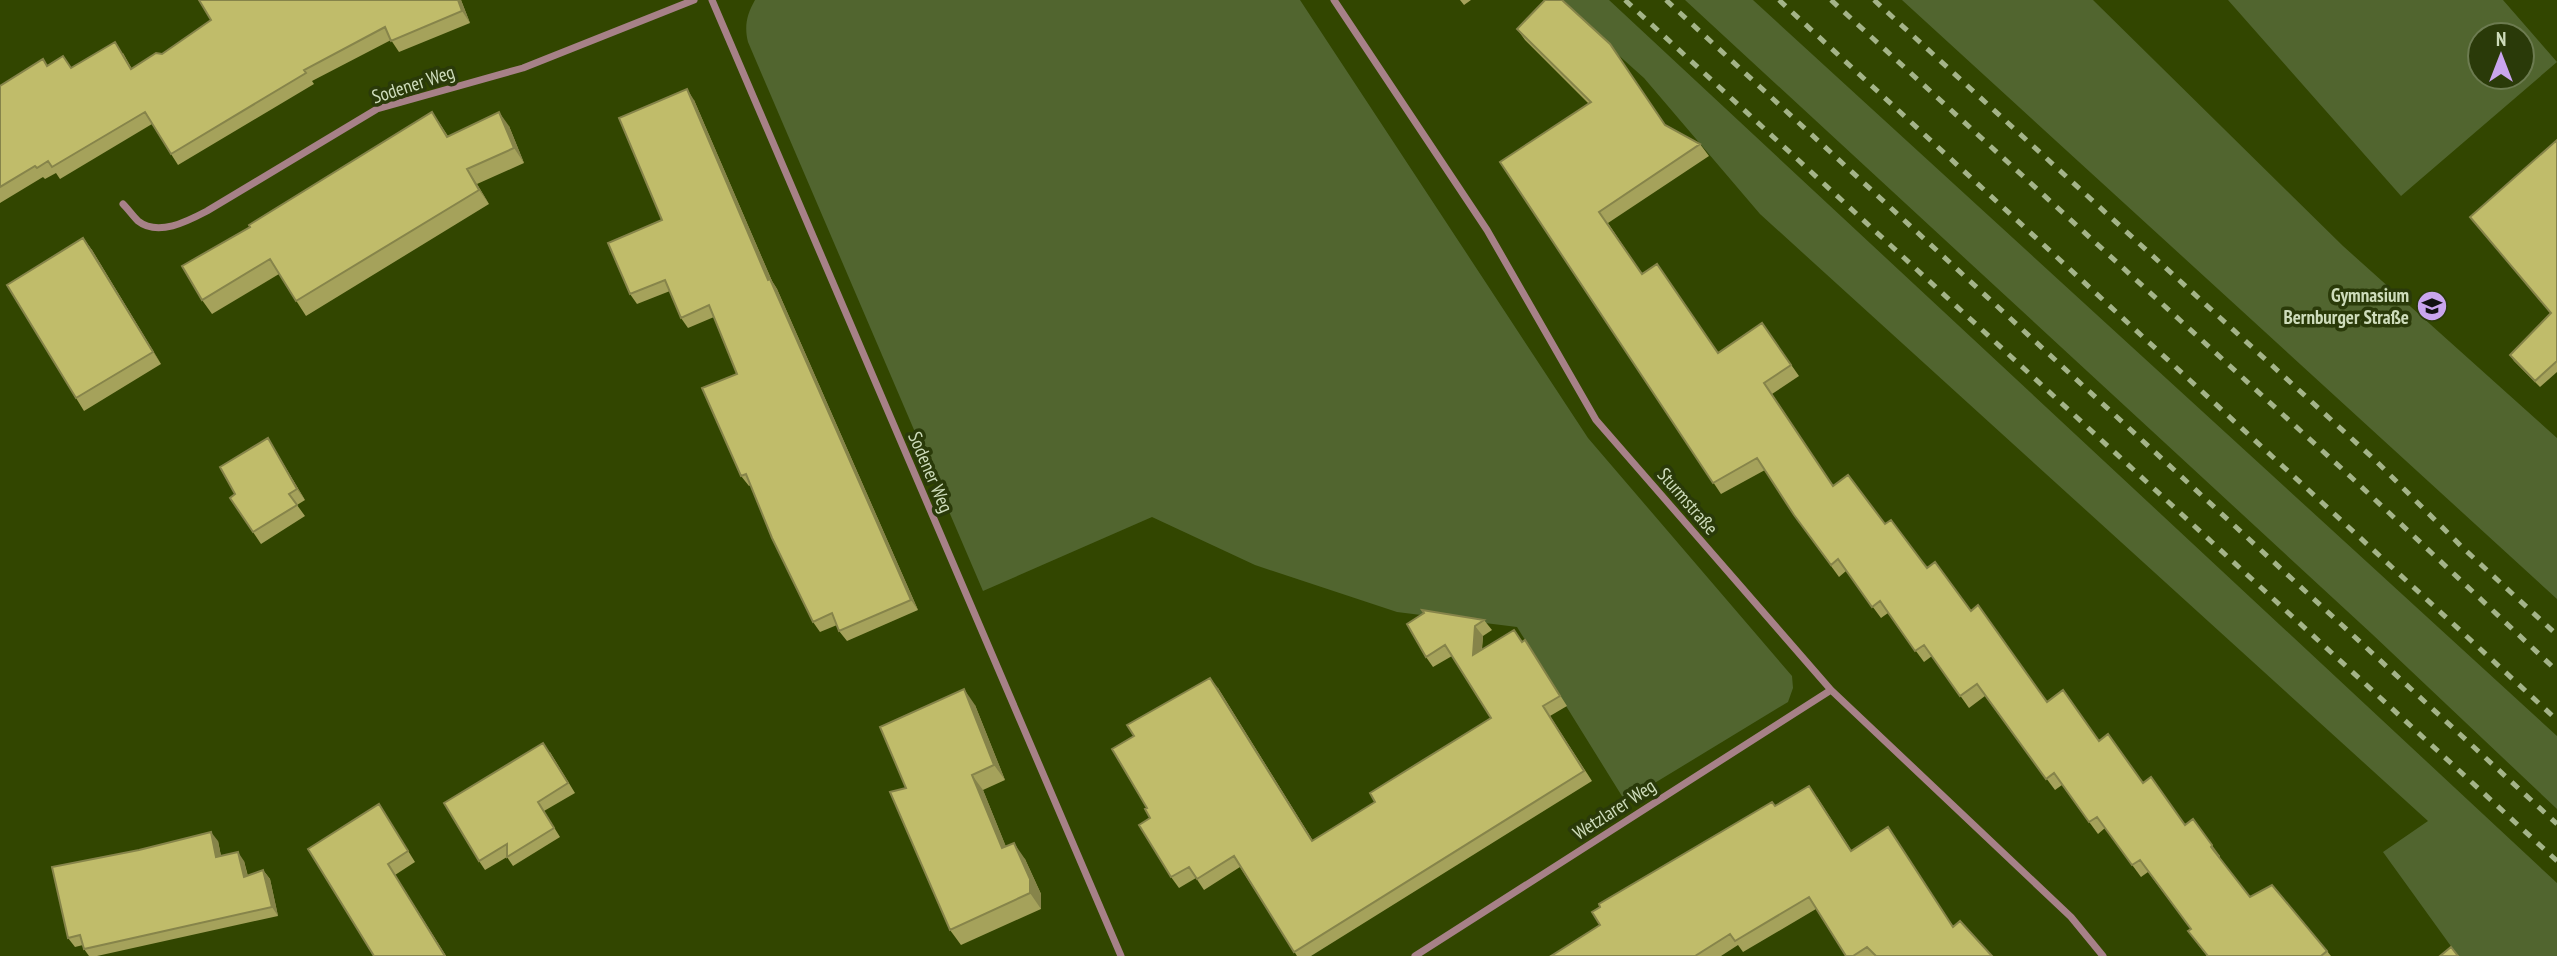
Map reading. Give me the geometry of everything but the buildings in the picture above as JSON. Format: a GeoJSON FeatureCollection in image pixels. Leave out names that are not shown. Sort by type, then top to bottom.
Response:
{"type":"FeatureCollection","features":[{"type":"Feature","properties":{"kind":"street","name":"Sodener Weg"},"geometry":{"type":"LineString","coordinates":[[124,204],[140,223],[158,228],[183,223],[377,109],[523,68],[694,0]]}},
{"type":"Feature","properties":{"kind":"street","name":"Sodener Weg"},"geometry":{"type":"LineString","coordinates":[[712,0],[1121,956]]}},
{"type":"Feature","properties":{"kind":"street","name":"Sturmstraße"},"geometry":{"type":"LineString","coordinates":[[1334,0],[1487,230],[1596,420],[1830,690],[2071,916],[2103,956]]}},
{"type":"Feature","properties":{"kind":"street","name":"Wetzlarer Weg"},"geometry":{"type":"LineString","coordinates":[[1415,956],[1830,690]]}},
{"type":"Feature","properties":{"kind":"green space"},"geometry":{"type":"Polygon","coordinates":[[[755,0],[1300,0],[1588,438],[1792,676],[1793,688],[1788,702],[1625,801],[1517,627],[1397,612],[1255,565],[1152,517],[983,591],[748,42],[747,20],[755,0]]]}},
{"type":"Feature","properties":{"kind":"green space"},"geometry":{"type":"Polygon","coordinates":[[[1557,0],[1609,0],[2557,883],[2557,956],[2458,956],[2383,852],[2428,821],[1760,214],[1644,78],[1557,0]]]}},
{"type":"Feature","properties":{"kind":"green space"},"geometry":{"type":"Polygon","coordinates":[[[1685,0],[1753,0],[2557,736],[2557,809],[2372,634],[1685,0]]]}},
{"type":"Feature","properties":{"kind":"green space"},"geometry":{"type":"Polygon","coordinates":[[[1902,0],[2093,0],[2343,246],[2557,438],[2557,599],[1902,0]]]}},
{"type":"Feature","properties":{"kind":"green space"},"geometry":{"type":"Polygon","coordinates":[[[2228,0],[2503,0],[2521,21],[2466,21],[2466,91],[2523,91],[2401,196],[2228,0]]]}},
{"type":"Feature","properties":{"kind":"green space"},"geometry":{"type":"Polygon","coordinates":[[[2536,38],[2557,62],[2536,80],[2536,38]]]}},
{"type":"Feature","properties":{"kind":"railway"},"geometry":{"type":"LineString","coordinates":[[1625,0],[2557,861]]}},
{"type":"Feature","properties":{"kind":"railway"},"geometry":{"type":"LineString","coordinates":[[1666,0],[2557,824]]}},
{"type":"Feature","properties":{"kind":"railway"},"geometry":{"type":"LineString","coordinates":[[1779,0],[2557,720]]}},
{"type":"Feature","properties":{"kind":"railway"},"geometry":{"type":"LineString","coordinates":[[1831,0],[2352,478],[2557,671]]}},
{"type":"Feature","properties":{"kind":"railway"},"geometry":{"type":"LineString","coordinates":[[1874,0],[2375,460],[2463,548],[2557,635]]}},
{"type":"Feature","properties":{"kind":"place","name":"Gymnasium Bernburger Straße"},"geometry":{"type":"Point","coordinates":[2432,306]}}]}
